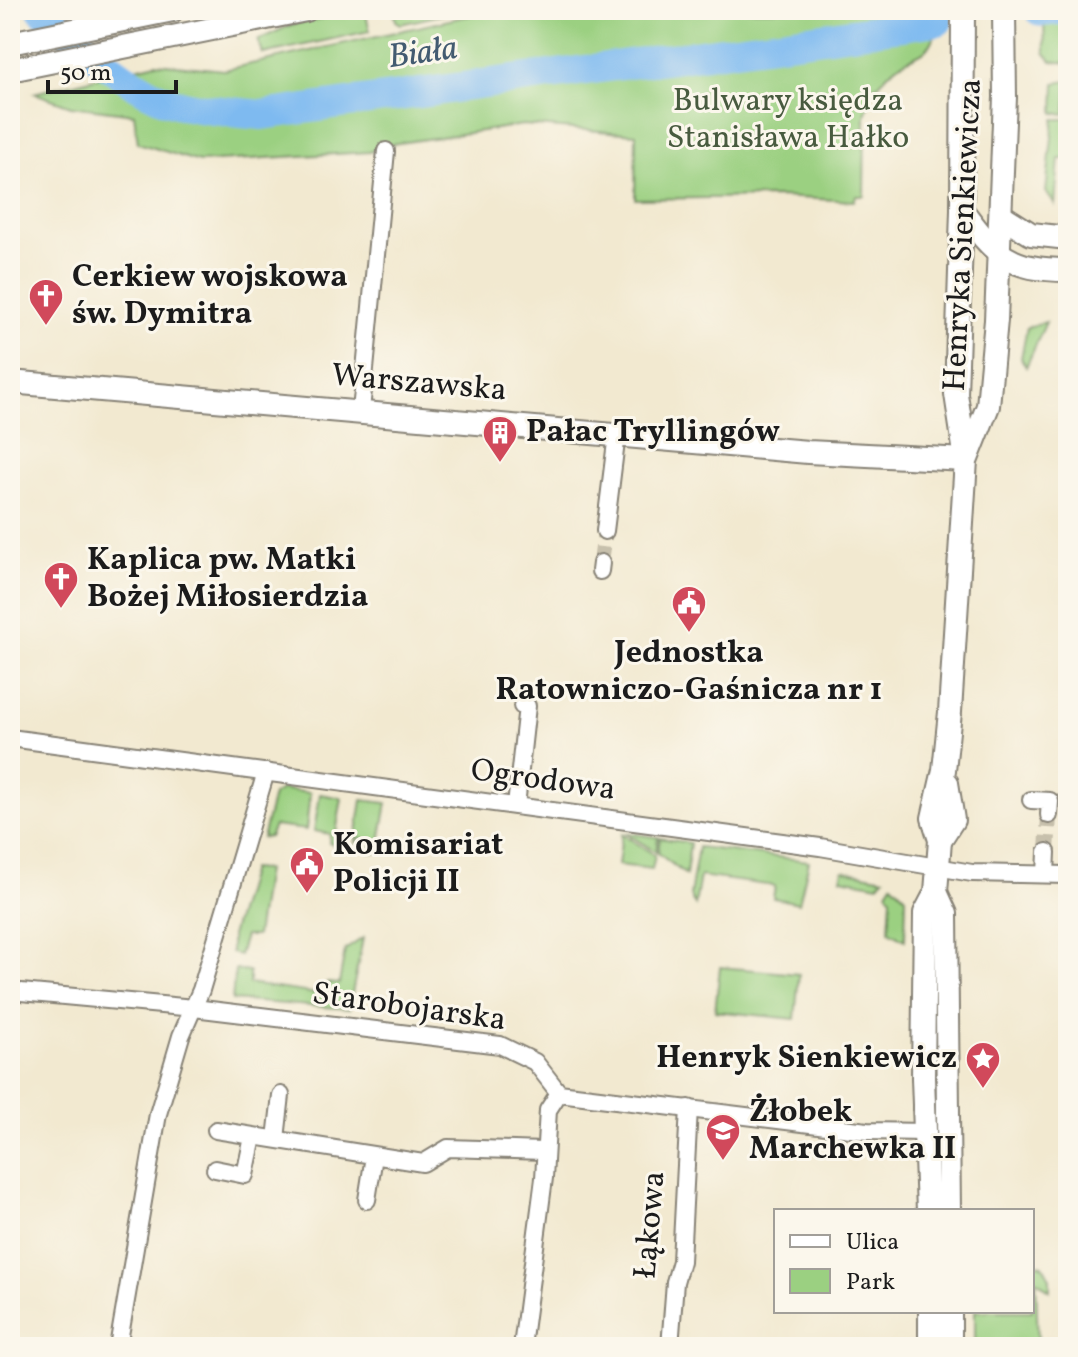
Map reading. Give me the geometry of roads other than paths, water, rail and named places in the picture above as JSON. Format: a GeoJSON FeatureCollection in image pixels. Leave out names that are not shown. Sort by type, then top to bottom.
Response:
{"type":"FeatureCollection","features":[{"type":"Feature","properties":{"kind":"main road"},"geometry":{"type":"LineString","coordinates":[[10,43],[173,10]]}},
{"type":"Feature","properties":{"kind":"main road"},"geometry":{"type":"LineString","coordinates":[[10,70],[306,10]]}},
{"type":"Feature","properties":{"kind":"main road","name":"Henryka Sienkiewicza"},"geometry":{"type":"LineString","coordinates":[[928,1209],[925,913],[936,892],[940,840],[933,818],[944,770],[966,460],[956,394],[962,210],[963,10]]}},
{"type":"Feature","properties":{"kind":"main road","name":"Henryka Sienkiewicza"},"geometry":{"type":"LineString","coordinates":[[966,460],[988,406],[1001,215],[1004,21]]}},
{"type":"Feature","properties":{"kind":"main road"},"geometry":{"type":"LineString","coordinates":[[962,210],[998,254],[1034,271],[1068,270]]}},
{"type":"Feature","properties":{"kind":"main road"},"geometry":{"type":"LineString","coordinates":[[1001,215],[1031,234],[1068,238]]}},
{"type":"Feature","properties":{"kind":"main road","name":"Warszawska"},"geometry":{"type":"LineString","coordinates":[[10,382],[848,455],[966,460]]}},
{"type":"Feature","properties":{"kind":"main road","name":"Henryka Sienkiewicza"},"geometry":{"type":"LineString","coordinates":[[936,892],[946,914],[949,1209]]}},
{"type":"Feature","properties":{"kind":"main road"},"geometry":{"type":"LineString","coordinates":[[930,1313],[930,1347]]}},
{"type":"Feature","properties":{"kind":"main road"},"geometry":{"type":"LineString","coordinates":[[950,1313],[950,1347]]}},
{"type":"Feature","properties":{"kind":"street"},"geometry":{"type":"LineString","coordinates":[[361,411],[386,151]]}},
{"type":"Feature","properties":{"kind":"street"},"geometry":{"type":"LineString","coordinates":[[605,531],[617,434]]}},
{"type":"Feature","properties":{"kind":"street"},"geometry":{"type":"LineString","coordinates":[[516,806],[527,706],[522,706]]}},
{"type":"Feature","properties":{"kind":"street","name":"Ogrodowa"},"geometry":{"type":"LineString","coordinates":[[10,738],[820,847],[938,868],[1068,875]]}},
{"type":"Feature","properties":{"kind":"street"},"geometry":{"type":"LineString","coordinates":[[118,1347],[147,1158],[181,1036],[194,1008],[266,772]]}},
{"type":"Feature","properties":{"kind":"street"},"geometry":{"type":"LineString","coordinates":[[1031,800],[1050,801],[1049,815]]}},
{"type":"Feature","properties":{"kind":"street"},"geometry":{"type":"LineString","coordinates":[[1046,874],[1047,852]]}},
{"type":"Feature","properties":{"kind":"street","name":"Starobojarska"},"geometry":{"type":"LineString","coordinates":[[10,991],[194,1008],[500,1045],[535,1062],[559,1093]]}},
{"type":"Feature","properties":{"kind":"street"},"geometry":{"type":"LineString","coordinates":[[522,1347],[548,1110],[559,1093],[867,1131],[925,1132]]}},
{"type":"Feature","properties":{"kind":"street"},"geometry":{"type":"LineString","coordinates":[[276,1139],[281,1095]]}},
{"type":"Feature","properties":{"kind":"street","name":"Łąkowa"},"geometry":{"type":"LineString","coordinates":[[670,1347],[682,1238],[689,1108]]}},
{"type":"Feature","properties":{"kind":"street"},"geometry":{"type":"LineString","coordinates":[[216,1130],[423,1163],[448,1148],[543,1158]]}},
{"type":"Feature","properties":{"kind":"street"},"geometry":{"type":"LineString","coordinates":[[215,1169],[245,1175],[253,1137]]}},
{"type":"Feature","properties":{"kind":"street"},"geometry":{"type":"LineString","coordinates":[[367,1200],[374,1156]]}},
{"type":"Feature","properties":{"kind":"waterway","name":"Biała"},"geometry":{"type":"LineString","coordinates":[[42,10],[112,68],[157,96],[195,108],[262,115],[938,21]]}},
{"type":"Feature","properties":{"kind":"waterway","name":"Biała"},"geometry":{"type":"LineString","coordinates":[[1041,12],[1058,10]]}},
{"type":"Feature","properties":{"kind":"tunnel"},"geometry":{"type":"LineString","coordinates":[[601,563],[605,531]]}},
{"type":"Feature","properties":{"kind":"tunnel"},"geometry":{"type":"LineString","coordinates":[[1047,852],[1049,815]]}},
{"type":"Feature","properties":{"kind":"place","name":"Cerkiew wojskowa św. Dymitra"},"geometry":{"type":"Point","coordinates":[46,327]}},
{"type":"Feature","properties":{"kind":"place","name":"Pałac Tryllingów"},"geometry":{"type":"Point","coordinates":[500,464]}},
{"type":"Feature","properties":{"kind":"place","name":"Kaplica pw. Matki Bożej Miłosierdzia"},"geometry":{"type":"Point","coordinates":[61,610]}},
{"type":"Feature","properties":{"kind":"place","name":"Jednostka Ratowniczo-Gaśnicza nr 1"},"geometry":{"type":"Point","coordinates":[689,634]}},
{"type":"Feature","properties":{"kind":"place","name":"Komisariat Policji II"},"geometry":{"type":"Point","coordinates":[307,895]}},
{"type":"Feature","properties":{"kind":"place","name":"Henryk Sienkiewicz"},"geometry":{"type":"Point","coordinates":[983,1090]}},
{"type":"Feature","properties":{"kind":"place","name":"Żłobek Marchewka II"},"geometry":{"type":"Point","coordinates":[723,1162]}},
{"type":"Feature","properties":{"kind":"park label","name":"Bulwary księdza Stanisława Hałko"},"geometry":{"type":"Point","coordinates":[788,120]}}]}
